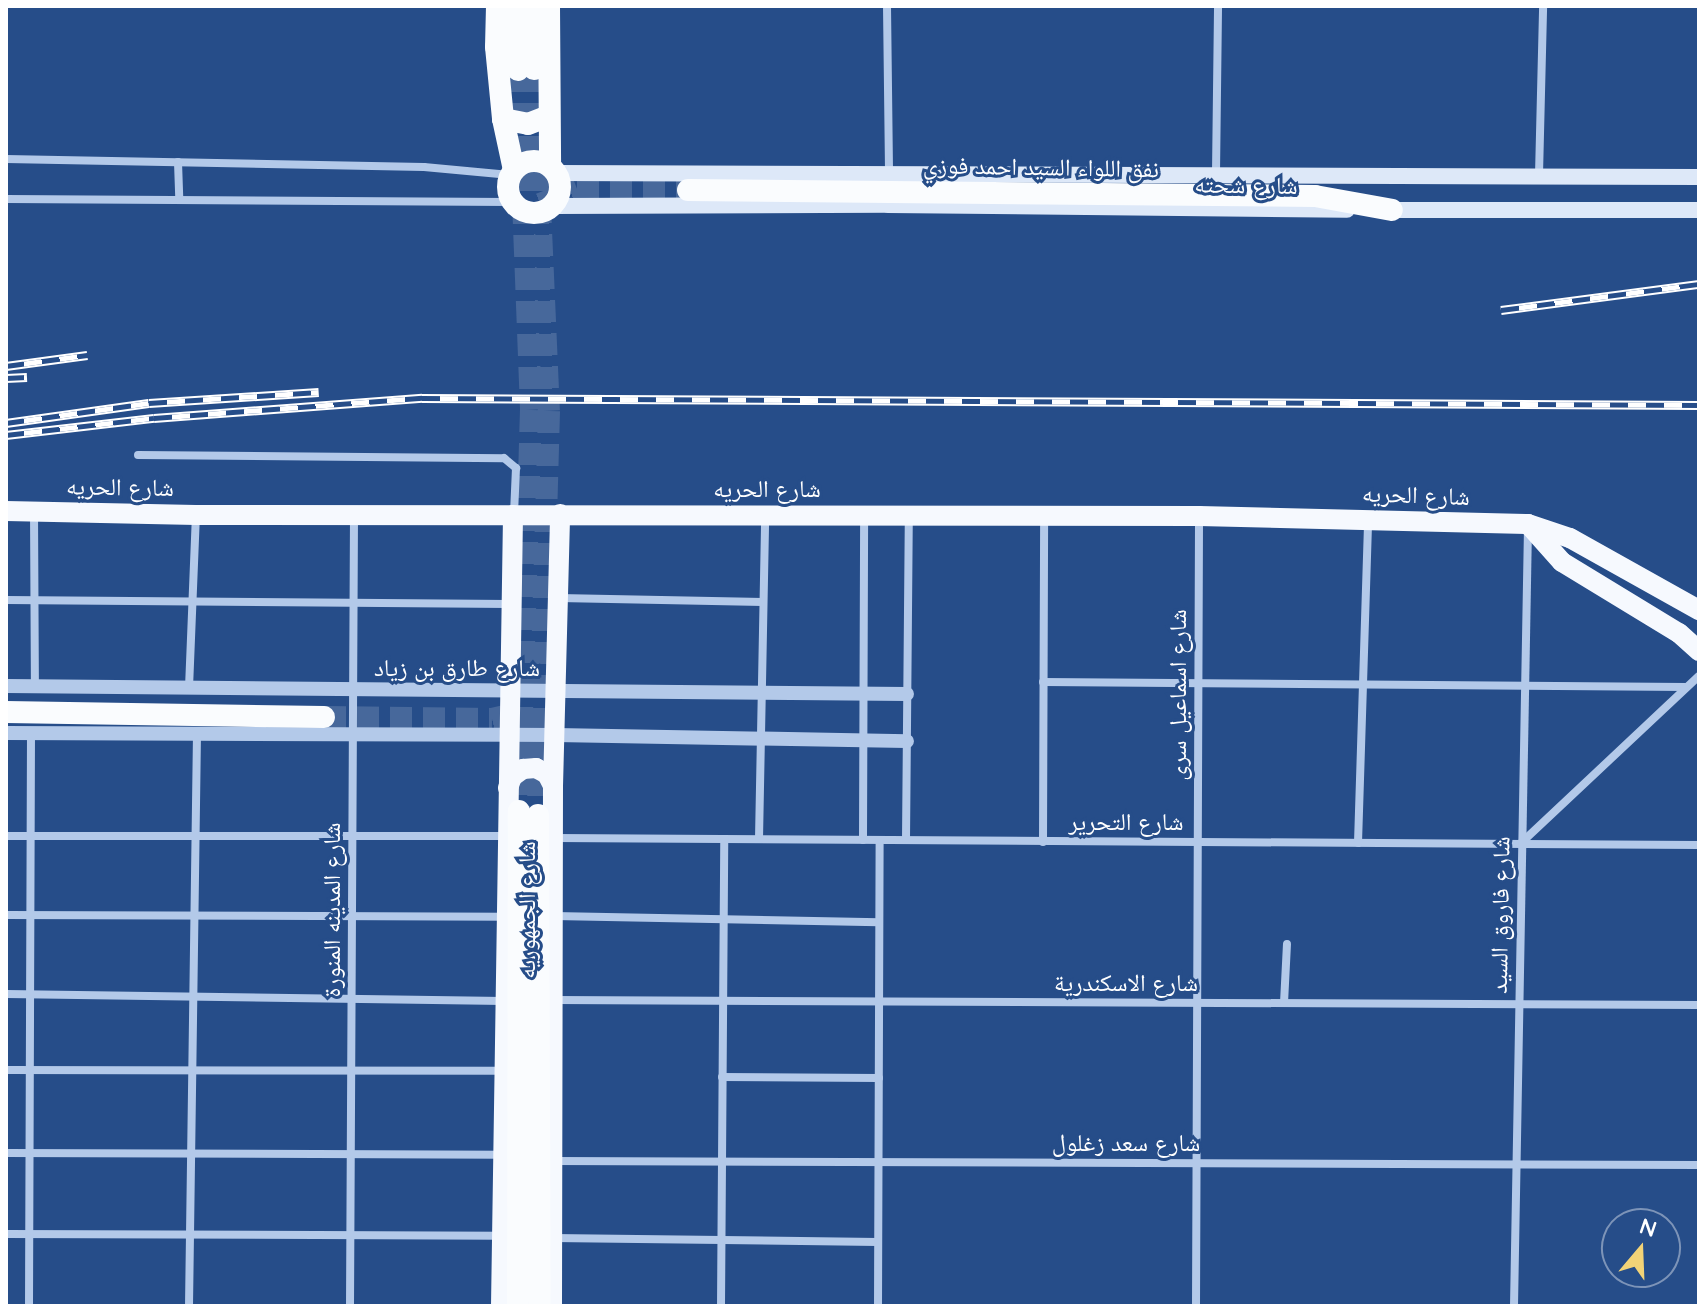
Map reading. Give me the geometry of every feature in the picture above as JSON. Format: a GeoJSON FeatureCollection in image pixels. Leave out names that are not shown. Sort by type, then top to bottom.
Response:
{"type":"FeatureCollection","features":[{"type":"Feature","properties":{"kind":"highway"},"geometry":{"type":"LineString","coordinates":[[497,6],[496,47],[512,172],[507,187],[512,202],[522,211],[535,214],[553,206],[561,190],[553,170],[549,116],[549,6]]}},
{"type":"Feature","properties":{"kind":"highway"},"geometry":{"type":"LineString","coordinates":[[516,6],[526,70],[533,6]]}},
{"type":"Feature","properties":{"kind":"highway"},"geometry":{"type":"LineString","coordinates":[[503,119],[528,124],[549,116]]}},
{"type":"Feature","properties":{"kind":"highway"},"geometry":{"type":"LineString","coordinates":[[512,172],[531,161],[553,170]]}},
{"type":"Feature","properties":{"kind":"highway","name":"نفق اللواء السيد احمد فوزي"},"geometry":{"type":"LineString","coordinates":[[688,190],[1315,196],[1392,210]]}},
{"type":"Feature","properties":{"kind":"highway"},"geometry":{"type":"LineString","coordinates":[[6,712],[324,717]]}},
{"type":"Feature","properties":{"kind":"highway","name":"شارع الجمهوريه"},"geometry":{"type":"LineString","coordinates":[[518,1306],[529,813],[540,1306]]}},
{"type":"Feature","properties":{"kind":"main road","name":"شارع شحته"},"geometry":{"type":"LineString","coordinates":[[553,170],[626,173],[1699,177]]}},
{"type":"Feature","properties":{"kind":"main road"},"geometry":{"type":"LineString","coordinates":[[626,173],[621,192],[626,206]]}},
{"type":"Feature","properties":{"kind":"main road","name":"شارع شحته"},"geometry":{"type":"LineString","coordinates":[[553,206],[1699,210]]}},
{"type":"Feature","properties":{"kind":"main road","name":"شارع الحريه"},"geometry":{"type":"LineString","coordinates":[[6,511],[196,515],[1199,516],[1528,524],[1570,538],[1699,610]]}},
{"type":"Feature","properties":{"kind":"main road","name":"شارع الجمهوريه"},"geometry":{"type":"LineString","coordinates":[[552,1306],[553,786],[560,514]]}},
{"type":"Feature","properties":{"kind":"main road","name":"شارع الجمهوريه"},"geometry":{"type":"LineString","coordinates":[[501,1306],[513,515]]}},
{"type":"Feature","properties":{"kind":"main road"},"geometry":{"type":"LineString","coordinates":[[1528,524],[1562,562],[1679,633],[1699,651]]}},
{"type":"Feature","properties":{"kind":"main road"},"geometry":{"type":"LineString","coordinates":[[508,789],[512,777],[523,769],[536,768],[547,774],[553,786]]}},
{"type":"Feature","properties":{"kind":"street"},"geometry":{"type":"LineString","coordinates":[[887,6],[889,172]]}},
{"type":"Feature","properties":{"kind":"street"},"geometry":{"type":"LineString","coordinates":[[1216,173],[1218,6]]}},
{"type":"Feature","properties":{"kind":"street"},"geometry":{"type":"LineString","coordinates":[[1539,175],[1543,6]]}},
{"type":"Feature","properties":{"kind":"street"},"geometry":{"type":"LineString","coordinates":[[6,159],[424,167],[512,172]]}},
{"type":"Feature","properties":{"kind":"street"},"geometry":{"type":"LineString","coordinates":[[178,162],[179,199]]}},
{"type":"Feature","properties":{"kind":"street"},"geometry":{"type":"LineString","coordinates":[[6,199],[512,202]]}},
{"type":"Feature","properties":{"kind":"street"},"geometry":{"type":"LineString","coordinates":[[138,455],[504,458],[516,468],[513,515]]}},
{"type":"Feature","properties":{"kind":"street"},"geometry":{"type":"LineString","coordinates":[[34,511],[35,686]]}},
{"type":"Feature","properties":{"kind":"street"},"geometry":{"type":"LineString","coordinates":[[863,840],[864,514]]}},
{"type":"Feature","properties":{"kind":"street"},"geometry":{"type":"LineString","coordinates":[[906,840],[909,514]]}},
{"type":"Feature","properties":{"kind":"street"},"geometry":{"type":"LineString","coordinates":[[189,688],[196,515]]}},
{"type":"Feature","properties":{"kind":"street","name":"شارع المدينه المنورة"},"geometry":{"type":"LineString","coordinates":[[350,1306],[354,515]]}},
{"type":"Feature","properties":{"kind":"street"},"geometry":{"type":"LineString","coordinates":[[759,839],[765,515]]}},
{"type":"Feature","properties":{"kind":"street"},"geometry":{"type":"LineString","coordinates":[[1043,842],[1044,516]]}},
{"type":"Feature","properties":{"kind":"street","name":"شارع اسماعيل سرى"},"geometry":{"type":"LineString","coordinates":[[1196,1306],[1199,516]]}},
{"type":"Feature","properties":{"kind":"street"},"geometry":{"type":"LineString","coordinates":[[1358,843],[1368,520]]}},
{"type":"Feature","properties":{"kind":"street","name":"شارع فاروق السيد"},"geometry":{"type":"LineString","coordinates":[[1514,1306],[1528,524]]}},
{"type":"Feature","properties":{"kind":"street"},"geometry":{"type":"LineString","coordinates":[[558,598],[763,602]]}},
{"type":"Feature","properties":{"kind":"street"},"geometry":{"type":"LineString","coordinates":[[6,600],[512,604]]}},
{"type":"Feature","properties":{"kind":"street"},"geometry":{"type":"LineString","coordinates":[[1520,844],[1699,676]]}},
{"type":"Feature","properties":{"kind":"street"},"geometry":{"type":"LineString","coordinates":[[1043,682],[1686,687]]}},
{"type":"Feature","properties":{"kind":"street","name":"شارع طارق بن زياد"},"geometry":{"type":"LineString","coordinates":[[6,686],[907,694]]}},
{"type":"Feature","properties":{"kind":"street"},"geometry":{"type":"LineString","coordinates":[[6,733],[556,735],[907,741]]}},
{"type":"Feature","properties":{"kind":"street"},"geometry":{"type":"LineString","coordinates":[[29,1306],[31,733]]}},
{"type":"Feature","properties":{"kind":"street"},"geometry":{"type":"LineString","coordinates":[[189,1306],[197,734]]}},
{"type":"Feature","properties":{"kind":"street"},"geometry":{"type":"LineString","coordinates":[[6,836],[508,836]]}},
{"type":"Feature","properties":{"kind":"street","name":"شارع التحرير"},"geometry":{"type":"LineString","coordinates":[[554,838],[1699,845]]}},
{"type":"Feature","properties":{"kind":"street"},"geometry":{"type":"LineString","coordinates":[[721,1306],[724,839]]}},
{"type":"Feature","properties":{"kind":"street"},"geometry":{"type":"LineString","coordinates":[[878,1306],[880,840]]}},
{"type":"Feature","properties":{"kind":"street"},"geometry":{"type":"LineString","coordinates":[[6,915],[506,917]]}},
{"type":"Feature","properties":{"kind":"street"},"geometry":{"type":"LineString","coordinates":[[553,916],[879,922]]}},
{"type":"Feature","properties":{"kind":"street"},"geometry":{"type":"LineString","coordinates":[[1284,1003],[1287,944]]}},
{"type":"Feature","properties":{"kind":"street"},"geometry":{"type":"LineString","coordinates":[[6,994],[505,1001]]}},
{"type":"Feature","properties":{"kind":"street","name":"شارع الاسكندرية"},"geometry":{"type":"LineString","coordinates":[[553,1000],[1699,1005]]}},
{"type":"Feature","properties":{"kind":"street"},"geometry":{"type":"LineString","coordinates":[[6,1070],[504,1071]]}},
{"type":"Feature","properties":{"kind":"street"},"geometry":{"type":"LineString","coordinates":[[722,1077],[879,1078]]}},
{"type":"Feature","properties":{"kind":"street"},"geometry":{"type":"LineString","coordinates":[[6,1153],[502,1155]]}},
{"type":"Feature","properties":{"kind":"street","name":"شارع سعد زغلول"},"geometry":{"type":"LineString","coordinates":[[553,1161],[1699,1165]]}},
{"type":"Feature","properties":{"kind":"street"},"geometry":{"type":"LineString","coordinates":[[6,1234],[500,1236]]}},
{"type":"Feature","properties":{"kind":"street"},"geometry":{"type":"LineString","coordinates":[[552,1238],[878,1242]]}},
{"type":"Feature","properties":{"kind":"tunnel"},"geometry":{"type":"LineString","coordinates":[[518,70],[531,410],[519,811]]}},
{"type":"Feature","properties":{"kind":"tunnel"},"geometry":{"type":"LineString","coordinates":[[534,70],[549,411],[538,815]]}},
{"type":"Feature","properties":{"kind":"tunnel"},"geometry":{"type":"LineString","coordinates":[[540,204],[577,190],[688,190]]}},
{"type":"Feature","properties":{"kind":"tunnel"},"geometry":{"type":"LineString","coordinates":[[324,717],[492,719],[522,712]]}},
{"type":"Feature","properties":{"kind":"railway"},"geometry":{"type":"LineString","coordinates":[[1501,310],[1699,284]]}},
{"type":"Feature","properties":{"kind":"railway"},"geometry":{"type":"LineString","coordinates":[[6,366],[87,355]]}},
{"type":"Feature","properties":{"kind":"railway"},"geometry":{"type":"LineString","coordinates":[[6,378],[27,377]]}},
{"type":"Feature","properties":{"kind":"railway"},"geometry":{"type":"LineString","coordinates":[[6,423],[149,403],[319,392]]}},
{"type":"Feature","properties":{"kind":"railway"},"geometry":{"type":"LineString","coordinates":[[6,435],[154,418],[422,398],[1699,405]]}}]}
